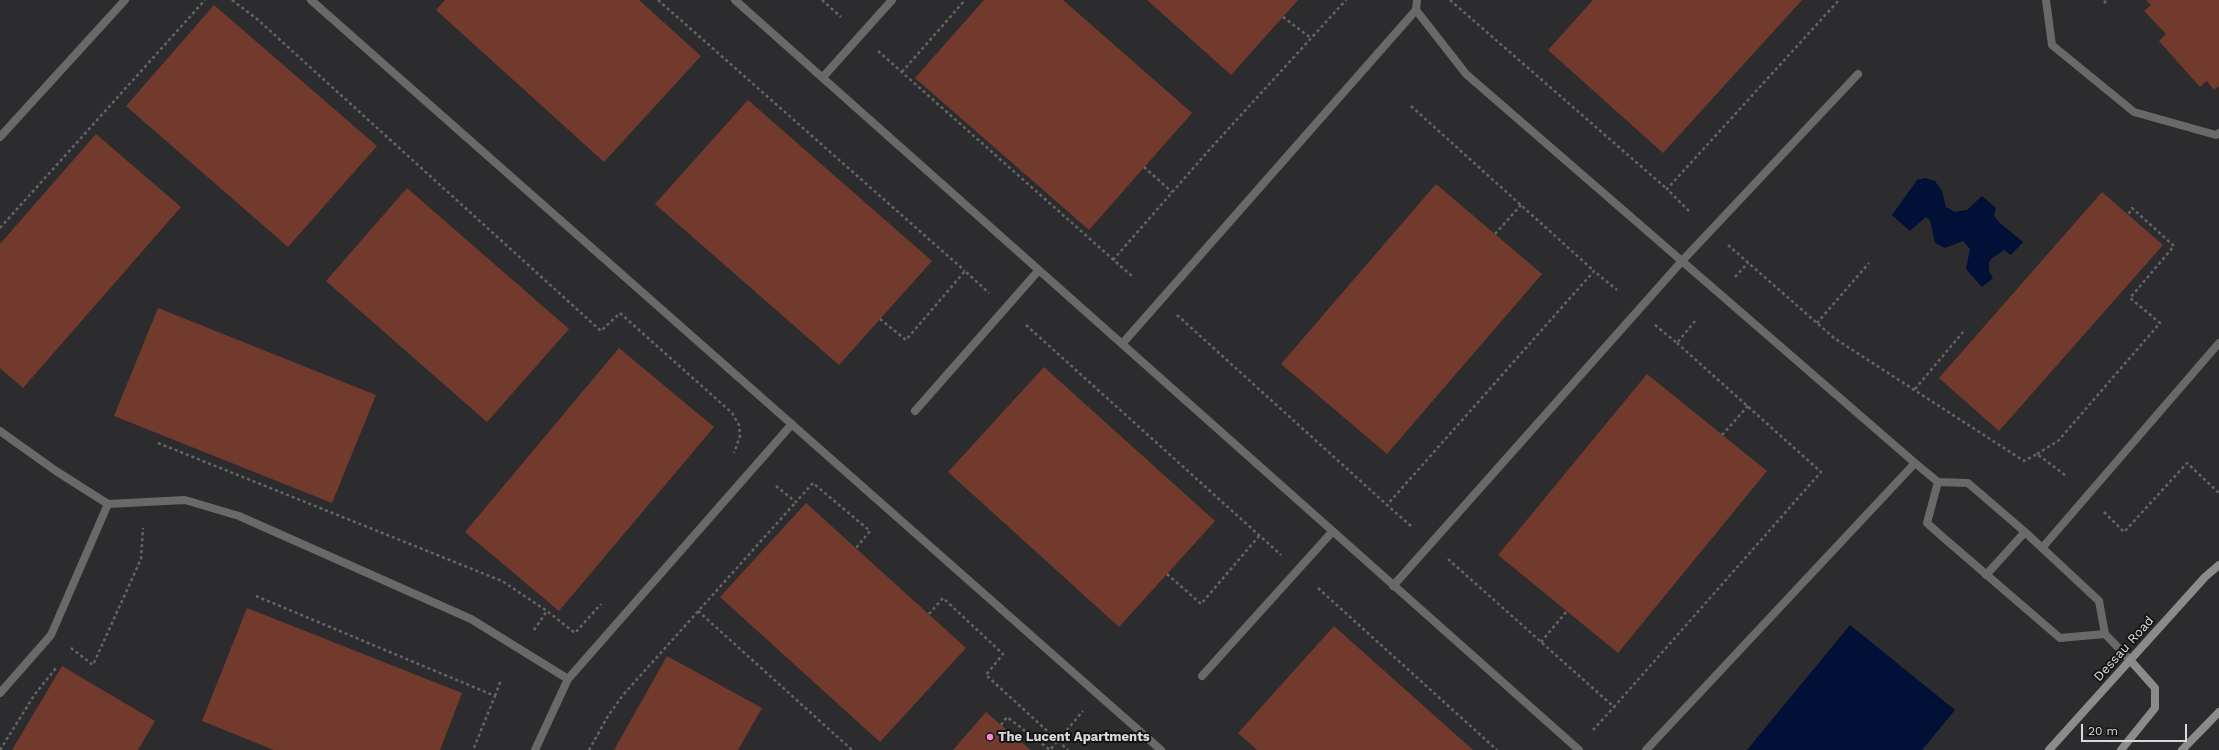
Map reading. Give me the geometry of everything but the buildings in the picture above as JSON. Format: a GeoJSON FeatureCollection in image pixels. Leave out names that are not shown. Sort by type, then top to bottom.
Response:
{"type":"FeatureCollection","features":[{"type":"Feature","properties":{"kind":"main road","name":"Dessau Road"},"geometry":{"type":"LineString","coordinates":[[2049,750],[2205,577],[2219,565]]}},
{"type":"Feature","properties":{"kind":"main road"},"geometry":{"type":"LineString","coordinates":[[2121,750],[2155,708],[2155,688],[2130,660]]}},
{"type":"Feature","properties":{"kind":"main road"},"geometry":{"type":"LineString","coordinates":[[2182,750],[2219,712]]}},
{"type":"Feature","properties":{"kind":"lane"},"geometry":{"type":"LineString","coordinates":[[0,137],[125,0]]}},
{"type":"Feature","properties":{"kind":"lane"},"geometry":{"type":"LineString","coordinates":[[311,0],[1161,750]]}},
{"type":"Feature","properties":{"kind":"lane"},"geometry":{"type":"LineString","coordinates":[[735,0],[1579,750]]}},
{"type":"Feature","properties":{"kind":"lane"},"geometry":{"type":"LineString","coordinates":[[823,77],[892,0]]}},
{"type":"Feature","properties":{"kind":"lane"},"geometry":{"type":"LineString","coordinates":[[1122,344],[1416,10],[1417,0]]}},
{"type":"Feature","properties":{"kind":"lane"},"geometry":{"type":"LineString","coordinates":[[2046,0],[2052,44],[2134,112],[2216,134],[2219,133]]}},
{"type":"Feature","properties":{"kind":"lane"},"geometry":{"type":"LineString","coordinates":[[1416,10],[1466,74],[1914,463],[1938,482],[1968,483],[2025,532],[2099,601],[2105,634],[2130,660]]}},
{"type":"Feature","properties":{"kind":"lane"},"geometry":{"type":"LineString","coordinates":[[1393,586],[1682,261],[1858,74]]}},
{"type":"Feature","properties":{"kind":"lane"},"geometry":{"type":"LineString","coordinates":[[915,411],[1039,270]]}},
{"type":"Feature","properties":{"kind":"lane"},"geometry":{"type":"LineString","coordinates":[[2042,548],[2219,343]]}},
{"type":"Feature","properties":{"kind":"lane"},"geometry":{"type":"LineString","coordinates":[[535,750],[568,679],[792,424]]}},
{"type":"Feature","properties":{"kind":"lane"},"geometry":{"type":"LineString","coordinates":[[0,431],[56,471],[108,504],[185,500],[239,516],[471,619],[568,679]]}},
{"type":"Feature","properties":{"kind":"lane"},"geometry":{"type":"LineString","coordinates":[[1646,750],[1914,463]]}},
{"type":"Feature","properties":{"kind":"lane"},"geometry":{"type":"LineString","coordinates":[[1938,482],[1927,523],[2060,638],[2105,634]]}},
{"type":"Feature","properties":{"kind":"lane"},"geometry":{"type":"LineString","coordinates":[[0,693],[51,635],[108,504]]}},
{"type":"Feature","properties":{"kind":"lane"},"geometry":{"type":"LineString","coordinates":[[1202,676],[1332,532]]}},
{"type":"Feature","properties":{"kind":"lane"},"geometry":{"type":"LineString","coordinates":[[1986,575],[2025,532]]}},
{"type":"Feature","properties":{"kind":"path"},"geometry":{"type":"LineString","coordinates":[[0,228],[205,0]]}},
{"type":"Feature","properties":{"kind":"path"},"geometry":{"type":"LineString","coordinates":[[232,0],[262,25],[601,332],[620,313],[732,413],[739,425],[740,436],[731,456]]}},
{"type":"Feature","properties":{"kind":"path"},"geometry":{"type":"LineString","coordinates":[[658,0],[989,293]]}},
{"type":"Feature","properties":{"kind":"path"},"geometry":{"type":"LineString","coordinates":[[822,0],[841,17]]}},
{"type":"Feature","properties":{"kind":"path"},"geometry":{"type":"LineString","coordinates":[[902,72],[965,0]]}},
{"type":"Feature","properties":{"kind":"path"},"geometry":{"type":"LineString","coordinates":[[1113,260],[1172,192],[1346,0]]}},
{"type":"Feature","properties":{"kind":"path"},"geometry":{"type":"LineString","coordinates":[[1450,0],[1667,189],[1689,211]]}},
{"type":"Feature","properties":{"kind":"path"},"geometry":{"type":"LineString","coordinates":[[1667,189],[1839,0]]}},
{"type":"Feature","properties":{"kind":"path"},"geometry":{"type":"LineString","coordinates":[[2104,4],[2107,0]]}},
{"type":"Feature","properties":{"kind":"path"},"geometry":{"type":"LineString","coordinates":[[1283,17],[1311,38]]}},
{"type":"Feature","properties":{"kind":"path"},"geometry":{"type":"LineString","coordinates":[[878,51],[1134,278]]}},
{"type":"Feature","properties":{"kind":"path"},"geometry":{"type":"LineString","coordinates":[[1411,106],[1594,272],[1617,290]]}},
{"type":"Feature","properties":{"kind":"path"},"geometry":{"type":"LineString","coordinates":[[1144,167],[1172,192]]}},
{"type":"Feature","properties":{"kind":"path"},"geometry":{"type":"LineString","coordinates":[[1495,234],[1521,205]]}},
{"type":"Feature","properties":{"kind":"path"},"geometry":{"type":"LineString","coordinates":[[1727,243],[1834,338],[1915,389],[2024,462],[2058,441],[2160,323],[2130,298],[2174,246],[2132,208],[2128,215]]}},
{"type":"Feature","properties":{"kind":"path"},"geometry":{"type":"LineString","coordinates":[[1734,278],[1748,263]]}},
{"type":"Feature","properties":{"kind":"path"},"geometry":{"type":"LineString","coordinates":[[1817,323],[1869,263]]}},
{"type":"Feature","properties":{"kind":"path"},"geometry":{"type":"LineString","coordinates":[[880,319],[906,340],[965,271]]}},
{"type":"Feature","properties":{"kind":"path"},"geometry":{"type":"LineString","coordinates":[[1387,505],[1594,272]]}},
{"type":"Feature","properties":{"kind":"path"},"geometry":{"type":"LineString","coordinates":[[1172,311],[1411,526]]}},
{"type":"Feature","properties":{"kind":"path"},"geometry":{"type":"LineString","coordinates":[[1677,343],[1695,321]]}},
{"type":"Feature","properties":{"kind":"path"},"geometry":{"type":"LineString","coordinates":[[1593,730],[1821,472],[1677,343],[1651,322]]}},
{"type":"Feature","properties":{"kind":"path"},"geometry":{"type":"LineString","coordinates":[[1026,324],[1281,555]]}},
{"type":"Feature","properties":{"kind":"path"},"geometry":{"type":"LineString","coordinates":[[1915,389],[1963,332]]}},
{"type":"Feature","properties":{"kind":"path"},"geometry":{"type":"LineString","coordinates":[[1722,435],[1748,406]]}},
{"type":"Feature","properties":{"kind":"path"},"geometry":{"type":"LineString","coordinates":[[158,443],[502,582],[547,611],[575,633],[606,598]]}},
{"type":"Feature","properties":{"kind":"path"},"geometry":{"type":"LineString","coordinates":[[2037,454],[2065,475]]}},
{"type":"Feature","properties":{"kind":"path"},"geometry":{"type":"LineString","coordinates":[[2101,509],[2124,532],[2187,463],[2219,493]]}},
{"type":"Feature","properties":{"kind":"path"},"geometry":{"type":"LineString","coordinates":[[589,750],[608,716],[623,695],[813,483],[870,531],[856,548]]}},
{"type":"Feature","properties":{"kind":"path"},"geometry":{"type":"LineString","coordinates":[[776,486],[796,502]]}},
{"type":"Feature","properties":{"kind":"path"},"geometry":{"type":"LineString","coordinates":[[67,653],[71,647],[93,665],[141,559],[143,528]]}},
{"type":"Feature","properties":{"kind":"path"},"geometry":{"type":"LineString","coordinates":[[1167,574],[1201,604],[1259,536]]}},
{"type":"Feature","properties":{"kind":"path"},"geometry":{"type":"LineString","coordinates":[[1444,556],[1614,707]]}},
{"type":"Feature","properties":{"kind":"path"},"geometry":{"type":"LineString","coordinates":[[1318,588],[1497,750]]}},
{"type":"Feature","properties":{"kind":"path"},"geometry":{"type":"LineString","coordinates":[[256,596],[495,696]]}},
{"type":"Feature","properties":{"kind":"path"},"geometry":{"type":"LineString","coordinates":[[929,614],[943,598],[1003,654],[986,675],[1068,750]]}},
{"type":"Feature","properties":{"kind":"path"},"geometry":{"type":"LineString","coordinates":[[530,637],[547,611]]}},
{"type":"Feature","properties":{"kind":"path"},"geometry":{"type":"LineString","coordinates":[[698,611],[852,750]]}},
{"type":"Feature","properties":{"kind":"path"},"geometry":{"type":"LineString","coordinates":[[1541,642],[1567,611]]}},
{"type":"Feature","properties":{"kind":"path"},"geometry":{"type":"LineString","coordinates":[[0,750],[35,694],[58,665]]}},
{"type":"Feature","properties":{"kind":"path"},"geometry":{"type":"LineString","coordinates":[[473,750],[501,680]]}},
{"type":"Feature","properties":{"kind":"path"},"geometry":{"type":"LineString","coordinates":[[1001,725],[1007,717],[1050,750],[1098,694]]}},
{"type":"Feature","properties":{"kind":"water"},"geometry":{"type":"Polygon","coordinates":[[[1925,178],[1935,181],[1942,191],[1946,207],[1955,212],[1967,210],[1982,196],[1996,208],[1994,216],[2000,223],[2023,242],[2011,255],[2004,250],[1992,258],[1989,262],[1989,271],[1993,278],[1982,287],[1966,269],[1970,249],[1963,241],[1945,248],[1935,243],[1930,220],[1926,217],[1910,231],[1892,215],[1917,180],[1925,178]]]}},
{"type":"Feature","properties":{"kind":"water"},"geometry":{"type":"Polygon","coordinates":[[[1850,625],[1955,710],[1922,750],[1747,750],[1850,625]]]}},
{"type":"Feature","properties":{"kind":"place","name":"The Lucent Apartments"},"geometry":{"type":"Point","coordinates":[990,737]}}]}
